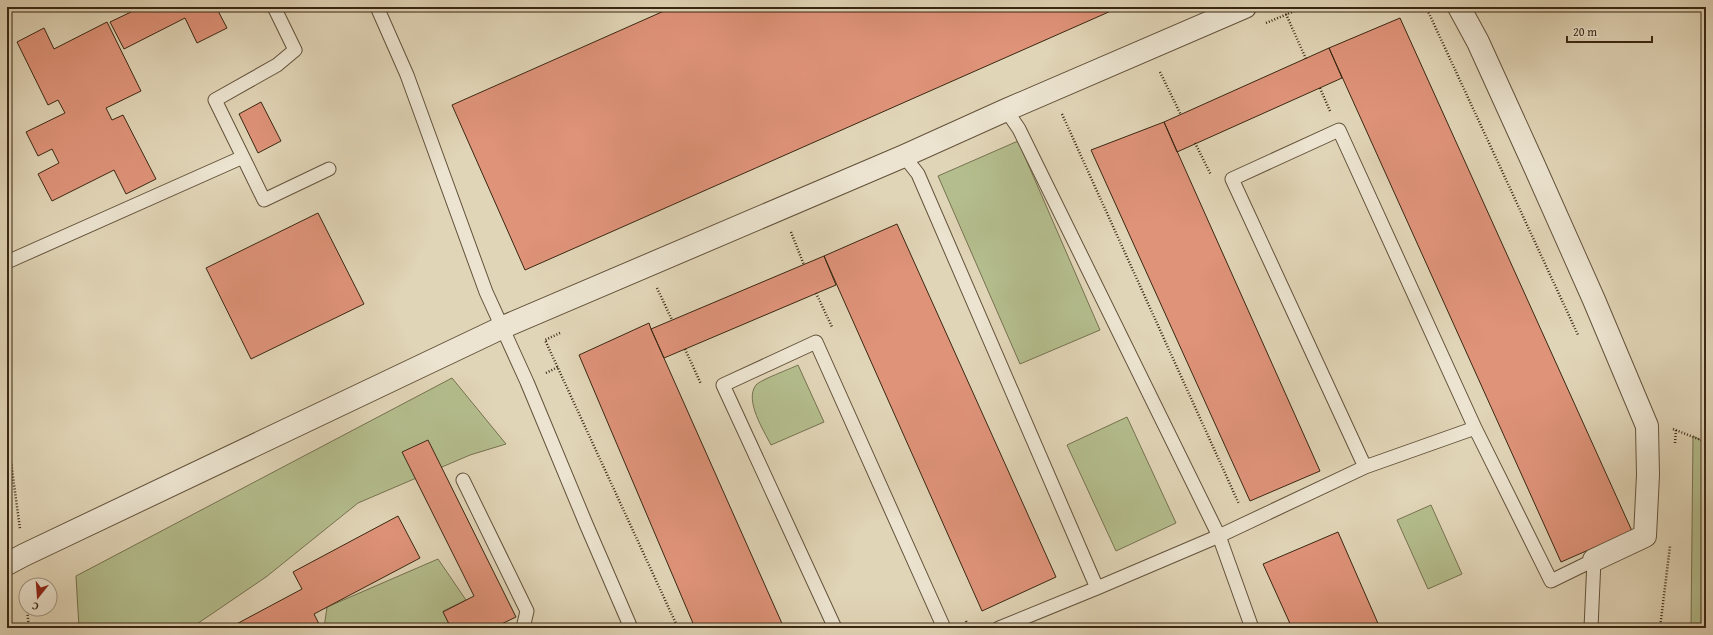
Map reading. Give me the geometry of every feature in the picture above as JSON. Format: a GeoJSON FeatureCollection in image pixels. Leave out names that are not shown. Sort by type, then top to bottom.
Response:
{"type":"FeatureCollection","features":[{"type":"Feature","properties":{"kind":"street"},"geometry":{"type":"LineString","coordinates":[[15,560],[502,328],[904,156],[1006,110],[1245,7]]}},
{"type":"Feature","properties":{"kind":"street"},"geometry":{"type":"LineString","coordinates":[[1459,7],[1478,42],[1533,163],[1594,300],[1647,426],[1648,475],[1645,536],[1594,560]]}},
{"type":"Feature","properties":{"kind":"lane"},"geometry":{"type":"LineString","coordinates":[[274,7],[295,50],[277,65],[215,100],[264,200],[329,169]]}},
{"type":"Feature","properties":{"kind":"lane"},"geometry":{"type":"LineString","coordinates":[[377,7],[407,75],[486,292],[527,382],[631,628]]}},
{"type":"Feature","properties":{"kind":"lane"},"geometry":{"type":"LineString","coordinates":[[1006,110],[1019,129],[1219,536],[1252,628]]}},
{"type":"Feature","properties":{"kind":"lane"},"geometry":{"type":"LineString","coordinates":[[1365,467],[1232,179],[1339,130],[1475,428],[1550,581],[1594,560],[1591,628]]}},
{"type":"Feature","properties":{"kind":"lane"},"geometry":{"type":"LineString","coordinates":[[904,156],[918,174],[1096,588]]}},
{"type":"Feature","properties":{"kind":"lane"},"geometry":{"type":"LineString","coordinates":[[7,262],[243,157]]}},
{"type":"Feature","properties":{"kind":"lane"},"geometry":{"type":"LineString","coordinates":[[835,628],[723,385],[816,342],[944,628]]}},
{"type":"Feature","properties":{"kind":"lane"},"geometry":{"type":"LineString","coordinates":[[999,628],[1219,536],[1365,467],[1475,428]]}},
{"type":"Feature","properties":{"kind":"lane"},"geometry":{"type":"LineString","coordinates":[[463,480],[527,611],[523,628]]}},
{"type":"Feature","properties":{"kind":"path"},"geometry":{"type":"LineString","coordinates":[[1426,7],[1580,338]]}},
{"type":"Feature","properties":{"kind":"path"},"geometry":{"type":"LineString","coordinates":[[1286,14],[1306,58]]}},
{"type":"Feature","properties":{"kind":"path"},"geometry":{"type":"LineString","coordinates":[[1159,71],[1181,115]]}},
{"type":"Feature","properties":{"kind":"path"},"geometry":{"type":"LineString","coordinates":[[1060,108],[1242,511]]}},
{"type":"Feature","properties":{"kind":"path"},"geometry":{"type":"LineString","coordinates":[[1195,143],[1212,177]]}},
{"type":"Feature","properties":{"kind":"path"},"geometry":{"type":"LineString","coordinates":[[789,227],[804,265]]}},
{"type":"Feature","properties":{"kind":"path"},"geometry":{"type":"LineString","coordinates":[[657,288],[672,320]]}},
{"type":"Feature","properties":{"kind":"path"},"geometry":{"type":"LineString","coordinates":[[545,340],[678,628]]}},
{"type":"Feature","properties":{"kind":"path"},"geometry":{"type":"LineString","coordinates":[[1647,426],[1676,430],[1706,442]]}},
{"type":"Feature","properties":{"kind":"path"},"geometry":{"type":"LineString","coordinates":[[7,432],[15,560]]}},
{"type":"Feature","properties":{"kind":"path"},"geometry":{"type":"LineString","coordinates":[[28,617],[29,628]]}},
{"type":"Feature","properties":{"kind":"green space"},"geometry":{"type":"Polygon","coordinates":[[[1018,141],[1100,330],[1020,364],[938,176],[1018,141]]]}},
{"type":"Feature","properties":{"kind":"green space"},"geometry":{"type":"Polygon","coordinates":[[[798,365],[824,422],[771,445],[756,415],[752,399],[753,391],[759,383],[798,365]]]}},
{"type":"Feature","properties":{"kind":"green space"},"geometry":{"type":"Polygon","coordinates":[[[452,378],[506,444],[470,455],[358,503],[266,577],[191,628],[79,628],[76,576],[452,378]]]}},
{"type":"Feature","properties":{"kind":"green space"},"geometry":{"type":"Polygon","coordinates":[[[1127,417],[1176,523],[1116,551],[1067,445],[1127,417]]]}},
{"type":"Feature","properties":{"kind":"green space"},"geometry":{"type":"Polygon","coordinates":[[[1693,436],[1706,443],[1706,628],[1691,628],[1693,436]]]}},
{"type":"Feature","properties":{"kind":"green space"},"geometry":{"type":"Polygon","coordinates":[[[1431,505],[1462,574],[1428,589],[1397,520],[1431,505]]]}},
{"type":"Feature","properties":{"kind":"green space"},"geometry":{"type":"Polygon","coordinates":[[[438,559],[466,600],[443,611],[451,628],[324,628],[327,607],[438,559]]]}},
{"type":"Feature","properties":{"kind":"building"},"geometry":{"type":"Polygon","coordinates":[[[128,7],[216,7],[227,28],[197,43],[185,18],[124,49],[110,22],[131,12],[128,7]]]}},
{"type":"Feature","properties":{"kind":"building"},"geometry":{"type":"Polygon","coordinates":[[[673,7],[1120,7],[525,270],[452,105],[673,7]]]}},
{"type":"Feature","properties":{"kind":"building"},"geometry":{"type":"Polygon","coordinates":[[[1400,18],[1632,531],[1561,562],[1329,48],[1400,18]]]}},
{"type":"Feature","properties":{"kind":"building"},"geometry":{"type":"Polygon","coordinates":[[[107,22],[141,91],[106,108],[112,120],[123,115],[156,179],[126,194],[114,170],[52,201],[38,174],[59,163],[52,149],[38,156],[26,132],[65,113],[58,100],[48,105],[17,42],[44,28],[54,49],[107,22]]]}},
{"type":"Feature","properties":{"kind":"building"},"geometry":{"type":"Polygon","coordinates":[[[1329,48],[1342,78],[1177,152],[1164,122],[1329,48]]]}},
{"type":"Feature","properties":{"kind":"building"},"geometry":{"type":"Polygon","coordinates":[[[261,102],[281,141],[258,153],[239,114],[261,102]]]}},
{"type":"Feature","properties":{"kind":"building"},"geometry":{"type":"Polygon","coordinates":[[[1164,122],[1320,471],[1250,501],[1091,150],[1164,122]]]}},
{"type":"Feature","properties":{"kind":"building"},"geometry":{"type":"Polygon","coordinates":[[[318,213],[364,304],[251,359],[206,268],[318,213]]]}},
{"type":"Feature","properties":{"kind":"building"},"geometry":{"type":"Polygon","coordinates":[[[897,224],[1056,577],[982,611],[824,256],[897,224]]]}},
{"type":"Feature","properties":{"kind":"building"},"geometry":{"type":"Polygon","coordinates":[[[824,256],[836,285],[664,358],[651,329],[824,256]]]}},
{"type":"Feature","properties":{"kind":"building"},"geometry":{"type":"Polygon","coordinates":[[[649,323],[784,628],[695,628],[579,355],[649,323]]]}},
{"type":"Feature","properties":{"kind":"building"},"geometry":{"type":"Polygon","coordinates":[[[428,440],[516,617],[493,628],[451,628],[443,612],[474,596],[402,452],[428,440]]]}},
{"type":"Feature","properties":{"kind":"building"},"geometry":{"type":"Polygon","coordinates":[[[398,516],[420,558],[314,614],[321,628],[229,628],[302,589],[293,572],[398,516]]]}},
{"type":"Feature","properties":{"kind":"building"},"geometry":{"type":"Polygon","coordinates":[[[1338,532],[1380,628],[1292,628],[1263,564],[1338,532]]]}}]}
